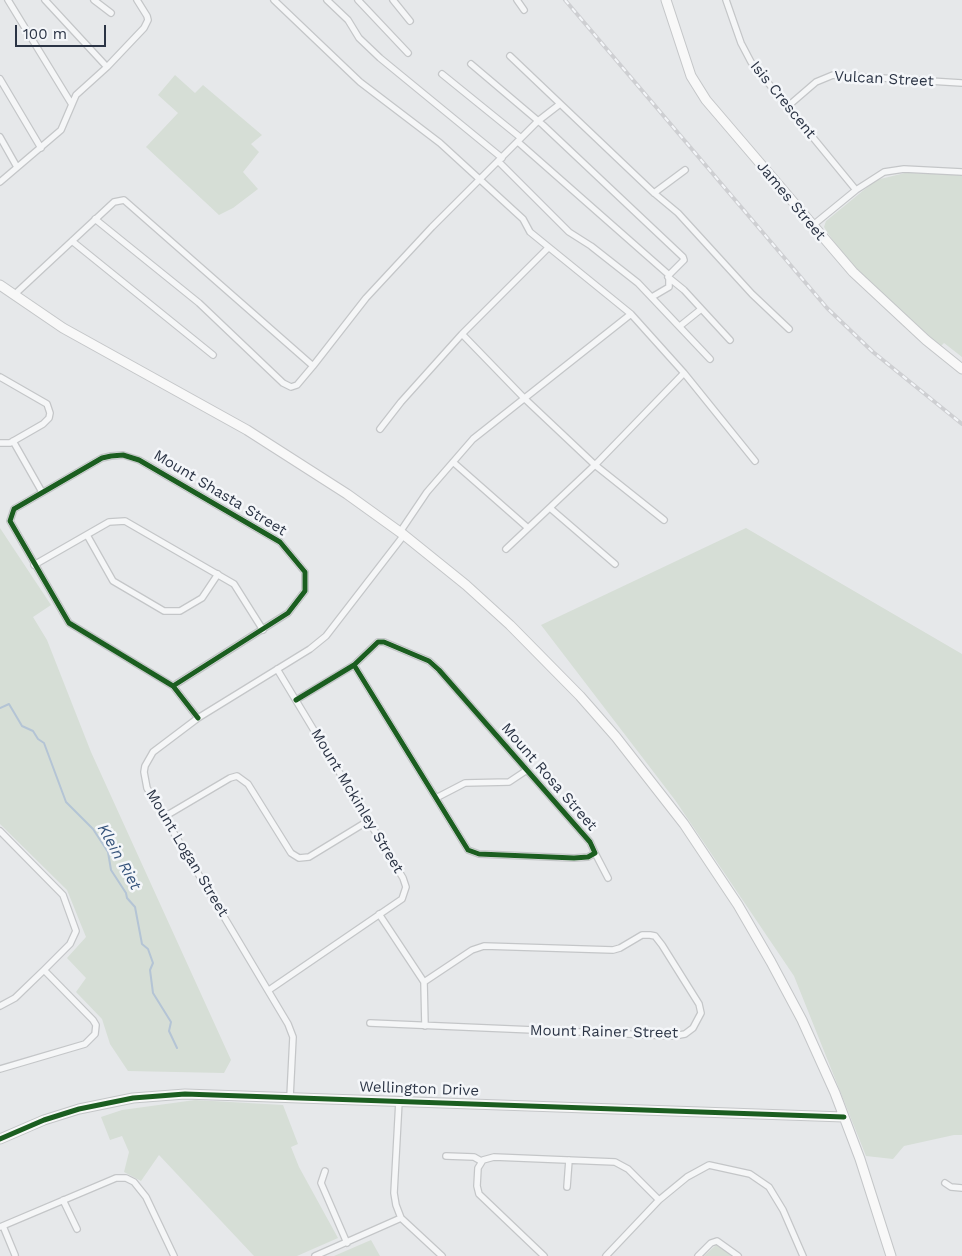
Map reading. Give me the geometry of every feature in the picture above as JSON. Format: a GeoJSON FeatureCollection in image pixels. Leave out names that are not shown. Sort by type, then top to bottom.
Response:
{"type":"FeatureCollection","features":[{"type":"Feature","properties":{"kind":"main road","name":"James Street"},"geometry":{"type":"LineString","coordinates":[[666,0],[691,76],[698,90],[853,272],[887,305],[962,369]]}},
{"type":"Feature","properties":{"kind":"main road"},"geometry":{"type":"LineString","coordinates":[[0,285],[63,328],[247,430],[302,463],[402,533],[493,610],[557,671],[616,737],[672,807],[726,887],[771,962],[818,1054],[844,1117],[860,1159],[891,1256]]}},
{"type":"Feature","properties":{"kind":"main road","name":"Wellington Drive"},"geometry":{"type":"LineString","coordinates":[[0,1139],[44,1120],[79,1109],[134,1098],[201,1094],[844,1117]]}},
{"type":"Feature","properties":{"kind":"street"},"geometry":{"type":"LineString","coordinates":[[8,0],[70,103]]}},
{"type":"Feature","properties":{"kind":"street"},"geometry":{"type":"LineString","coordinates":[[45,0],[107,67]]}},
{"type":"Feature","properties":{"kind":"street"},"geometry":{"type":"LineString","coordinates":[[94,0],[111,13]]}},
{"type":"Feature","properties":{"kind":"street"},"geometry":{"type":"LineString","coordinates":[[0,182],[64,126],[70,103],[76,95],[107,67],[147,24],[145,10],[137,0]]}},
{"type":"Feature","properties":{"kind":"street"},"geometry":{"type":"LineString","coordinates":[[274,0],[360,82],[384,102],[422,127],[523,219],[530,232],[548,248],[608,293],[631,314],[684,373],[755,460]]}},
{"type":"Feature","properties":{"kind":"street"},"geometry":{"type":"LineString","coordinates":[[327,0],[348,20],[358,38],[501,160],[570,232],[592,246],[638,283],[710,359]]}},
{"type":"Feature","properties":{"kind":"street"},"geometry":{"type":"LineString","coordinates":[[358,0],[408,53]]}},
{"type":"Feature","properties":{"kind":"street"},"geometry":{"type":"LineString","coordinates":[[393,0],[410,21]]}},
{"type":"Feature","properties":{"kind":"street"},"geometry":{"type":"LineString","coordinates":[[517,0],[524,10]]}},
{"type":"Feature","properties":{"kind":"street","name":"Isis Crescent"},"geometry":{"type":"LineString","coordinates":[[726,0],[746,54],[760,75],[856,190]]}},
{"type":"Feature","properties":{"kind":"street"},"geometry":{"type":"LineString","coordinates":[[510,56],[654,193],[678,213],[752,294],[789,329]]}},
{"type":"Feature","properties":{"kind":"street"},"geometry":{"type":"LineString","coordinates":[[470,64],[538,121],[683,257],[684,260],[668,276]]}},
{"type":"Feature","properties":{"kind":"street"},"geometry":{"type":"LineString","coordinates":[[442,74],[519,140],[684,290],[700,310],[730,340]]}},
{"type":"Feature","properties":{"kind":"street","name":"Vulcan Street"},"geometry":{"type":"LineString","coordinates":[[787,107],[816,82],[833,75],[962,83]]}},
{"type":"Feature","properties":{"kind":"street"},"geometry":{"type":"LineString","coordinates":[[0,79],[41,148]]}},
{"type":"Feature","properties":{"kind":"street"},"geometry":{"type":"LineString","coordinates":[[95,219],[199,303],[282,383],[292,387],[297,385],[313,366],[366,298],[538,121],[560,104]]}},
{"type":"Feature","properties":{"kind":"street"},"geometry":{"type":"LineString","coordinates":[[0,137],[17,167]]}},
{"type":"Feature","properties":{"kind":"street"},"geometry":{"type":"LineString","coordinates":[[812,226],[874,176],[904,168],[962,172]]}},
{"type":"Feature","properties":{"kind":"street"},"geometry":{"type":"LineString","coordinates":[[654,193],[685,170]]}},
{"type":"Feature","properties":{"kind":"street"},"geometry":{"type":"LineString","coordinates":[[14,295],[95,219],[120,199],[131,204],[313,366]]}},
{"type":"Feature","properties":{"kind":"street"},"geometry":{"type":"LineString","coordinates":[[72,241],[213,355]]}},
{"type":"Feature","properties":{"kind":"street"},"geometry":{"type":"LineString","coordinates":[[380,429],[401,402],[462,334],[548,248]]}},
{"type":"Feature","properties":{"kind":"street"},"geometry":{"type":"LineString","coordinates":[[652,297],[669,287],[668,276]]}},
{"type":"Feature","properties":{"kind":"street"},"geometry":{"type":"LineString","coordinates":[[680,326],[700,310]]}},
{"type":"Feature","properties":{"kind":"street","name":"Mount Logan Street"},"geometry":{"type":"LineString","coordinates":[[290,1097],[293,1037],[288,1024],[164,817],[148,788],[144,772],[145,766],[153,752],[198,718],[310,649],[326,636],[402,533],[427,492],[473,439],[631,314]]}},
{"type":"Feature","properties":{"kind":"street"},"geometry":{"type":"LineString","coordinates":[[462,334],[524,398],[595,465],[664,520]]}},
{"type":"Feature","properties":{"kind":"street"},"geometry":{"type":"LineString","coordinates":[[506,549],[595,465],[684,373]]}},
{"type":"Feature","properties":{"kind":"street"},"geometry":{"type":"LineString","coordinates":[[0,377],[47,404],[50,410],[47,421],[13,441],[0,443]]}},
{"type":"Feature","properties":{"kind":"street"},"geometry":{"type":"LineString","coordinates":[[13,441],[42,492]]}},
{"type":"Feature","properties":{"kind":"street","name":"Mount Shasta Street"},"geometry":{"type":"LineString","coordinates":[[173,686],[288,613],[299,600],[306,585],[305,572],[280,542],[131,457],[123,455],[102,458],[14,509],[10,516],[13,528],[69,624],[173,686],[198,718]]}},
{"type":"Feature","properties":{"kind":"street"},"geometry":{"type":"LineString","coordinates":[[453,462],[528,528]]}},
{"type":"Feature","properties":{"kind":"street"},"geometry":{"type":"LineString","coordinates":[[550,508],[615,564]]}},
{"type":"Feature","properties":{"kind":"street"},"geometry":{"type":"LineString","coordinates":[[34,565],[109,522],[125,521],[234,584],[263,630]]}},
{"type":"Feature","properties":{"kind":"street"},"geometry":{"type":"LineString","coordinates":[[87,535],[115,583],[164,611],[180,611],[202,598],[218,574]]}},
{"type":"Feature","properties":{"kind":"street","name":"Mount Rosa Street"},"geometry":{"type":"LineString","coordinates":[[296,700],[354,665],[372,646],[381,642],[429,661],[590,842],[595,853],[588,857],[574,858],[473,853],[465,846],[354,665]]}},
{"type":"Feature","properties":{"kind":"street","name":"Mount Mckinley Street"},"geometry":{"type":"LineString","coordinates":[[269,990],[402,899],[406,887],[403,878],[277,669]]}},
{"type":"Feature","properties":{"kind":"street"},"geometry":{"type":"LineString","coordinates":[[436,798],[465,783],[509,782],[527,770]]}},
{"type":"Feature","properties":{"kind":"street"},"geometry":{"type":"LineString","coordinates":[[164,817],[230,778],[237,776],[248,784],[291,853],[299,858],[309,857],[368,821]]}},
{"type":"Feature","properties":{"kind":"street"},"geometry":{"type":"LineString","coordinates":[[0,831],[63,895],[75,926],[73,940],[15,998],[0,1006]]}},
{"type":"Feature","properties":{"kind":"street"},"geometry":{"type":"LineString","coordinates":[[595,853],[608,878]]}},
{"type":"Feature","properties":{"kind":"street"},"geometry":{"type":"LineString","coordinates":[[379,914],[424,982],[425,1026]]}},
{"type":"Feature","properties":{"kind":"street","name":"Mount Rainer Street"},"geometry":{"type":"LineString","coordinates":[[370,1023],[674,1036],[685,1034],[693,1028],[700,1017],[701,1009],[662,945],[655,936],[647,934],[613,950],[484,946],[472,950],[424,982]]}},
{"type":"Feature","properties":{"kind":"street"},"geometry":{"type":"LineString","coordinates":[[0,1068],[85,1044],[95,1034],[96,1025],[93,1020],[44,970]]}},
{"type":"Feature","properties":{"kind":"street"},"geometry":{"type":"LineString","coordinates":[[399,1100],[394,1193],[401,1218],[442,1256]]}},
{"type":"Feature","properties":{"kind":"street"},"geometry":{"type":"LineString","coordinates":[[446,1156],[474,1157],[481,1161],[494,1157],[621,1164],[659,1200]]}},
{"type":"Feature","properties":{"kind":"street"},"geometry":{"type":"LineString","coordinates":[[568,1187],[569,1160]]}},
{"type":"Feature","properties":{"kind":"street"},"geometry":{"type":"LineString","coordinates":[[481,1161],[478,1168],[477,1186],[479,1194],[544,1256]]}},
{"type":"Feature","properties":{"kind":"street"},"geometry":{"type":"LineString","coordinates":[[606,1256],[659,1200],[687,1177],[706,1166],[715,1166],[750,1174],[762,1180],[772,1191],[803,1256]]}},
{"type":"Feature","properties":{"kind":"street"},"geometry":{"type":"LineString","coordinates":[[325,1171],[321,1183],[347,1242]]}},
{"type":"Feature","properties":{"kind":"street"},"geometry":{"type":"LineString","coordinates":[[15,1255],[1,1226],[116,1178],[126,1178],[134,1182],[146,1197],[173,1254],[164,1256]]}},
{"type":"Feature","properties":{"kind":"street"},"geometry":{"type":"LineString","coordinates":[[945,1183],[953,1187],[962,1188]]}},
{"type":"Feature","properties":{"kind":"street"},"geometry":{"type":"LineString","coordinates":[[63,1200],[77,1229]]}},
{"type":"Feature","properties":{"kind":"street"},"geometry":{"type":"LineString","coordinates":[[315,1256],[401,1218]]}},
{"type":"Feature","properties":{"kind":"street"},"geometry":{"type":"LineString","coordinates":[[698,1256],[711,1243],[717,1241],[738,1256]]}},
{"type":"Feature","properties":{"kind":"shaded area"},"geometry":{"type":"Polygon","coordinates":[[[175,75],[195,93],[203,85],[262,135],[251,144],[259,152],[243,172],[258,189],[233,208],[219,215],[146,147],[178,113],[158,95],[175,75]]]}},
{"type":"Feature","properties":{"kind":"shaded area"},"geometry":{"type":"Polygon","coordinates":[[[905,173],[962,174],[962,357],[944,343],[940,347],[912,323],[841,253],[824,227],[826,221],[876,180],[905,173]]]}},
{"type":"Feature","properties":{"kind":"shaded area"},"geometry":{"type":"Polygon","coordinates":[[[0,528],[51,605],[33,617],[47,640],[91,752],[231,1060],[224,1073],[128,1071],[110,1044],[102,1019],[76,992],[86,978],[67,958],[86,937],[67,890],[0,824],[0,528]]]}},
{"type":"Feature","properties":{"kind":"shaded area"},"geometry":{"type":"Polygon","coordinates":[[[746,528],[962,654],[962,1135],[904,1146],[893,1159],[866,1156],[794,976],[675,800],[541,625],[746,528]]]}},
{"type":"Feature","properties":{"kind":"shaded area"},"geometry":{"type":"Polygon","coordinates":[[[195,1100],[283,1105],[298,1144],[291,1147],[299,1167],[338,1238],[297,1256],[254,1256],[159,1155],[141,1181],[124,1172],[129,1152],[122,1136],[110,1140],[101,1117],[122,1110],[195,1100]]]}},
{"type":"Feature","properties":{"kind":"shaded area"},"geometry":{"type":"Polygon","coordinates":[[[371,1240],[380,1256],[334,1256],[371,1240]]]}},
{"type":"Feature","properties":{"kind":"shaded area"},"geometry":{"type":"Polygon","coordinates":[[[716,1245],[720,1245],[731,1256],[704,1256],[716,1245]]]}},
{"type":"Feature","properties":{"kind":"waterway","name":"Klein Riet"},"geometry":{"type":"LineString","coordinates":[[0,708],[9,704],[22,726],[33,731],[38,739],[44,743],[66,802],[93,829],[108,852],[111,870],[126,893],[127,898],[135,907],[142,944],[148,949],[153,963],[150,970],[153,993],[171,1022],[169,1031],[177,1048]]}},
{"type":"Feature","properties":{"kind":"railway"},"geometry":{"type":"LineString","coordinates":[[565,0],[827,308],[873,352],[962,424]]}},
{"type":"Feature","properties":{"kind":"cycle path"},"geometry":{"type":"LineString","coordinates":[[173,686],[69,623],[10,521],[14,509],[102,458],[123,455],[139,460],[280,542],[305,572],[305,591],[288,613],[173,686],[198,718]]}},
{"type":"Feature","properties":{"kind":"cycle path"},"geometry":{"type":"LineString","coordinates":[[296,700],[354,665],[378,642],[384,642],[429,661],[590,842],[595,853],[588,857],[574,858],[479,854],[468,850],[354,665]]}},
{"type":"Feature","properties":{"kind":"cycle path"},"geometry":{"type":"LineString","coordinates":[[0,1139],[44,1120],[79,1109],[133,1098],[185,1094],[844,1117]]}}]}
